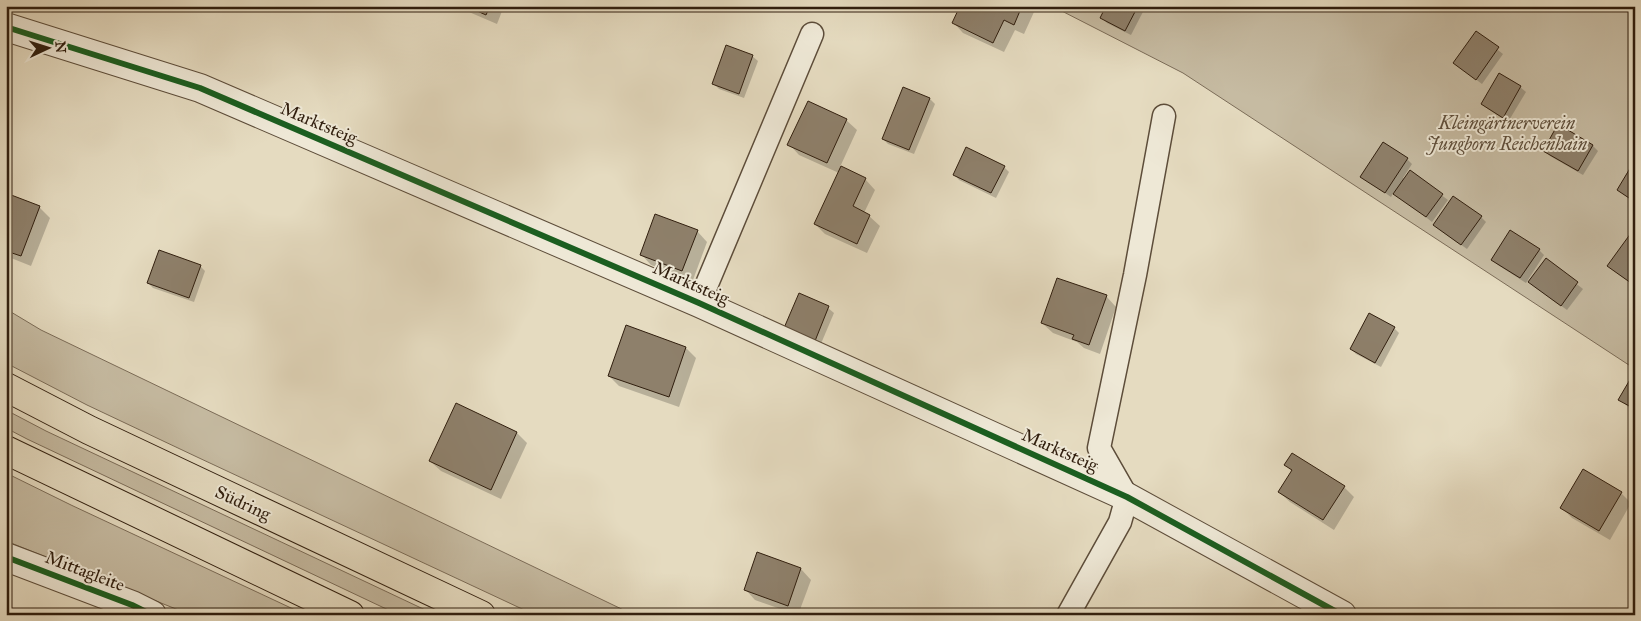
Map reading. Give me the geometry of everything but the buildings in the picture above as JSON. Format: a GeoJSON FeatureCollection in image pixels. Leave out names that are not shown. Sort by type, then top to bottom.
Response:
{"type":"FeatureCollection","features":[{"type":"Feature","properties":{"kind":"main road","name":"Südring"},"geometry":{"type":"LineString","coordinates":[[6,388],[98,434],[481,615]]}},
{"type":"Feature","properties":{"kind":"main road"},"geometry":{"type":"LineString","coordinates":[[6,450],[350,615]]}},
{"type":"Feature","properties":{"kind":"street","name":"Marktsteig"},"geometry":{"type":"LineString","coordinates":[[6,27],[200,88],[700,303],[1127,497],[1342,615]]}},
{"type":"Feature","properties":{"kind":"street","name":"Mittagleite"},"geometry":{"type":"LineString","coordinates":[[6,557],[152,615]]}},
{"type":"Feature","properties":{"kind":"lane"},"geometry":{"type":"LineString","coordinates":[[700,303],[812,34]]}},
{"type":"Feature","properties":{"kind":"lane"},"geometry":{"type":"LineString","coordinates":[[1068,615],[1120,522],[1127,497],[1099,448],[1135,275],[1164,116]]}},
{"type":"Feature","properties":{"kind":"green space","name":"Kleingärtnerverein Jungborn Reichenhain"},"geometry":{"type":"Polygon","coordinates":[[[1052,6],[1635,6],[1635,369],[1183,73],[1052,6]]]}},
{"type":"Feature","properties":{"kind":"green space"},"geometry":{"type":"Polygon","coordinates":[[[6,309],[41,330],[634,615],[535,615],[87,405],[6,363],[6,309]]]}},
{"type":"Feature","properties":{"kind":"green space"},"geometry":{"type":"Polygon","coordinates":[[[6,410],[46,431],[436,615],[399,615],[27,439],[6,428],[6,410]]]}},
{"type":"Feature","properties":{"kind":"green space"},"geometry":{"type":"Polygon","coordinates":[[[6,473],[306,615],[191,615],[6,541],[6,473]]]}},
{"type":"Feature","properties":{"kind":"cycle path"},"geometry":{"type":"LineString","coordinates":[[6,27],[200,88],[699,303],[1127,497],[1342,615]]}},
{"type":"Feature","properties":{"kind":"cycle path"},"geometry":{"type":"LineString","coordinates":[[6,557],[132,605],[152,615]]}}]}
